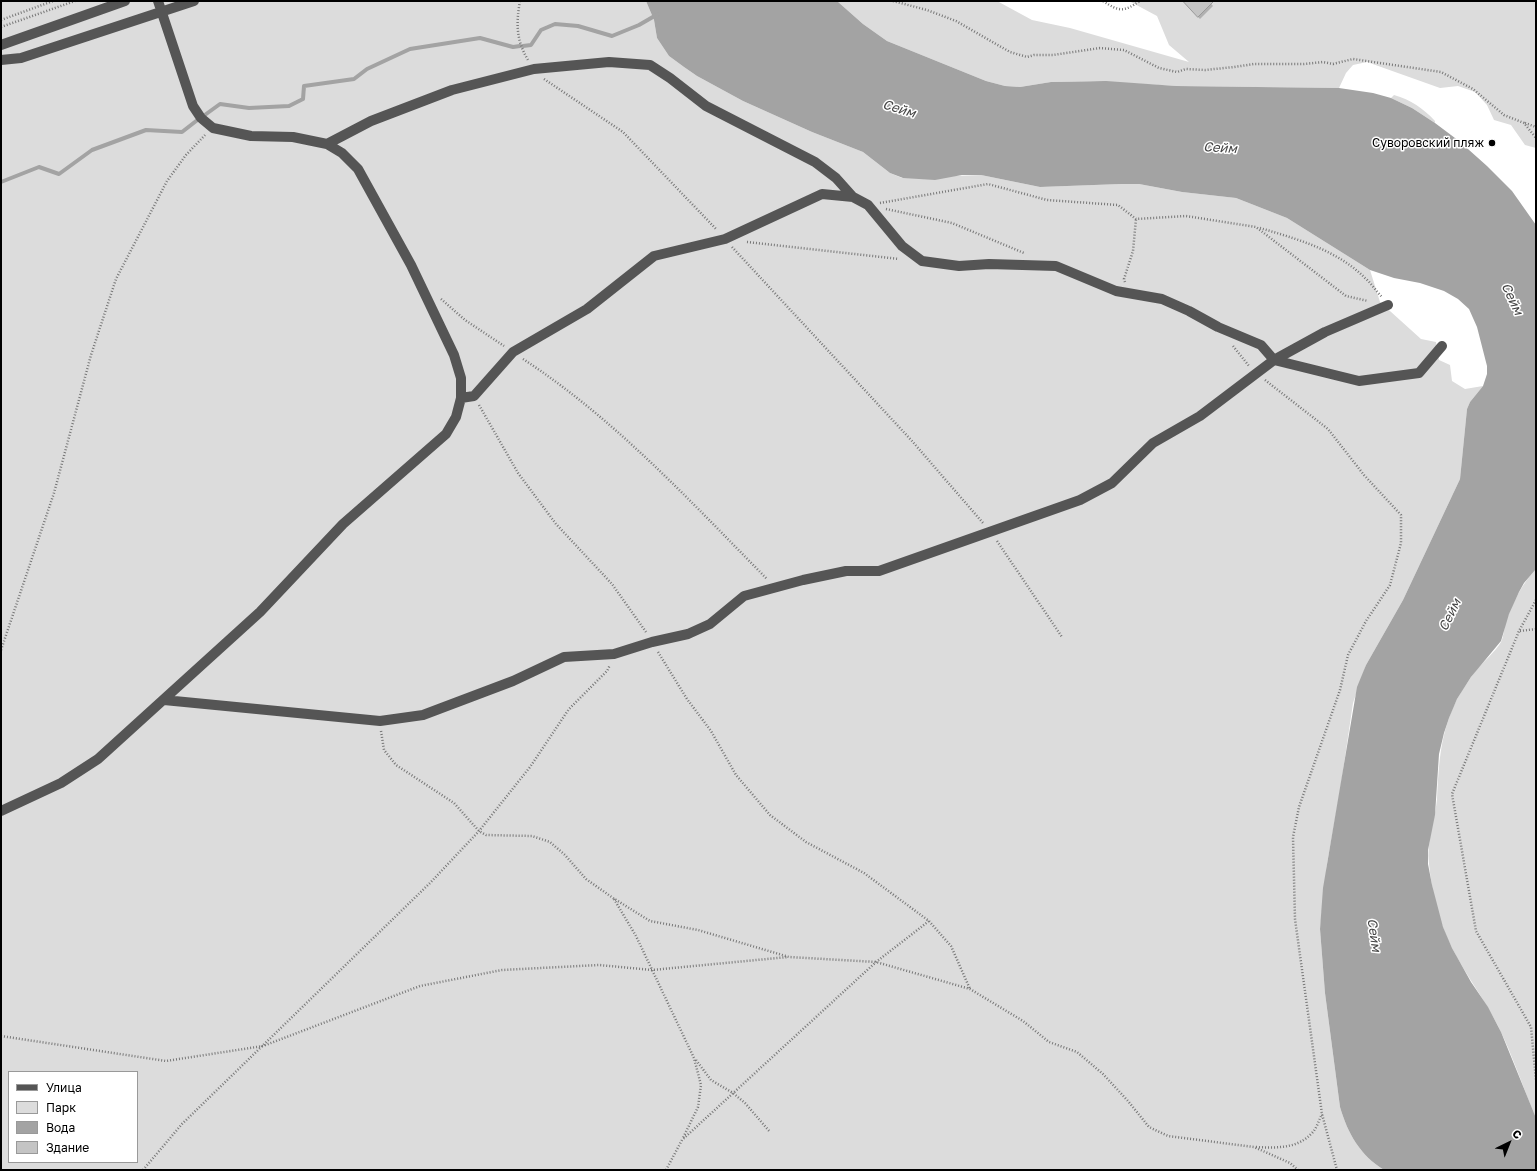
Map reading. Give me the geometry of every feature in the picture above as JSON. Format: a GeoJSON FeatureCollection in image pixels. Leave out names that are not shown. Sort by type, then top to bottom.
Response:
{"type":"FeatureCollection","features":[{"type":"Feature","properties":{"kind":"street"},"geometry":{"type":"LineString","coordinates":[[1,45],[125,1]]}},
{"type":"Feature","properties":{"kind":"street"},"geometry":{"type":"LineString","coordinates":[[1,811],[61,783],[98,759],[164,700],[260,612],[343,524],[446,434],[456,417],[461,398],[461,378],[454,355],[411,265],[358,169],[342,153],[327,144],[293,137],[251,136],[213,128],[201,118],[193,106],[158,1]]}},
{"type":"Feature","properties":{"kind":"street"},"geometry":{"type":"LineString","coordinates":[[1,60],[21,58],[194,1]]}},
{"type":"Feature","properties":{"kind":"street"},"geometry":{"type":"LineString","coordinates":[[327,144],[371,121],[452,90],[534,68],[609,62],[650,65],[670,78],[706,106],[815,162],[836,178],[853,197],[868,205],[902,246],[922,261],[959,266],[989,264],[1056,266],[1116,291],[1162,299],[1189,311],[1218,328],[1260,345],[1274,360],[1359,381],[1419,373],[1442,346]]}},
{"type":"Feature","properties":{"kind":"street"},"geometry":{"type":"LineString","coordinates":[[461,398],[474,396],[513,352],[587,309],[654,256],[725,239],[822,194],[853,197]]}},
{"type":"Feature","properties":{"kind":"street"},"geometry":{"type":"LineString","coordinates":[[164,700],[379,721],[423,715],[513,681],[564,657],[614,654],[652,642],[688,634],[710,624],[744,596],[846,571],[879,571],[1080,500],[1112,483],[1153,443],[1200,416],[1274,360],[1325,332],[1388,305]]}},
{"type":"Feature","properties":{"kind":"path"},"geometry":{"type":"LineString","coordinates":[[1,20],[53,1]]}},
{"type":"Feature","properties":{"kind":"path"},"geometry":{"type":"LineString","coordinates":[[1,27],[75,1]]}},
{"type":"Feature","properties":{"kind":"path"},"geometry":{"type":"LineString","coordinates":[[520,1],[517,35],[525,54],[538,76],[624,132],[725,239],[821,345],[912,441],[990,532],[1062,637]]}},
{"type":"Feature","properties":{"kind":"path"},"geometry":{"type":"LineString","coordinates":[[893,1],[927,10],[956,20],[1010,52],[1027,57],[1100,48],[1124,50],[1159,68],[1178,72],[1186,69],[1205,70],[1254,64],[1304,64],[1323,62],[1333,64],[1353,59],[1441,72],[1473,89],[1504,115],[1536,127]]}},
{"type":"Feature","properties":{"kind":"path"},"geometry":{"type":"LineString","coordinates":[[1103,1],[1114,8],[1123,10],[1140,1]]}},
{"type":"Feature","properties":{"kind":"path"},"geometry":{"type":"LineString","coordinates":[[1524,123],[1536,138]]}},
{"type":"Feature","properties":{"kind":"path"},"geometry":{"type":"LineString","coordinates":[[1,650],[54,493],[91,355],[116,280],[167,181],[186,155],[213,128]]}},
{"type":"Feature","properties":{"kind":"path"},"geometry":{"type":"LineString","coordinates":[[868,205],[988,184],[1047,200],[1118,205],[1136,219],[1186,216],[1256,227],[1314,245],[1348,264],[1365,278],[1388,305]]}},
{"type":"Feature","properties":{"kind":"path"},"geometry":{"type":"LineString","coordinates":[[868,205],[952,223],[1026,254]]}},
{"type":"Feature","properties":{"kind":"path"},"geometry":{"type":"LineString","coordinates":[[1130,294],[1124,279],[1133,251],[1136,219]]}},
{"type":"Feature","properties":{"kind":"path"},"geometry":{"type":"LineString","coordinates":[[1256,227],[1346,296],[1388,305]]}},
{"type":"Feature","properties":{"kind":"path"},"geometry":{"type":"LineString","coordinates":[[725,239],[922,261]]}},
{"type":"Feature","properties":{"kind":"path"},"geometry":{"type":"LineString","coordinates":[[437,296],[465,320],[555,380],[628,441],[776,587]]}},
{"type":"Feature","properties":{"kind":"path"},"geometry":{"type":"LineString","coordinates":[[1232,344],[1255,373],[1328,429],[1364,475],[1401,515],[1401,543],[1390,585],[1366,621],[1348,655],[1340,690],[1299,807],[1293,837],[1295,919],[1322,1114],[1337,1170]]}},
{"type":"Feature","properties":{"kind":"path"},"geometry":{"type":"LineString","coordinates":[[474,396],[518,473],[556,524],[612,584],[652,642],[687,699],[711,731],[736,775],[770,815],[806,842],[864,873],[929,920],[951,946],[970,989]]}},
{"type":"Feature","properties":{"kind":"path"},"geometry":{"type":"LineString","coordinates":[[1536,600],[1519,631],[1452,794],[1476,931],[1531,1027],[1536,1080]]}},
{"type":"Feature","properties":{"kind":"path"},"geometry":{"type":"LineString","coordinates":[[1519,631],[1536,629]]}},
{"type":"Feature","properties":{"kind":"path"},"geometry":{"type":"LineString","coordinates":[[143,1170],[182,1124],[431,882],[479,831],[530,767],[569,709],[607,671],[614,654]]}},
{"type":"Feature","properties":{"kind":"path"},"geometry":{"type":"LineString","coordinates":[[379,721],[384,750],[396,765],[454,803],[479,831],[486,835],[532,836],[550,842],[565,855],[586,878],[613,898],[650,921],[698,930],[789,957]]}},
{"type":"Feature","properties":{"kind":"path"},"geometry":{"type":"LineString","coordinates":[[613,898],[636,936],[694,1058],[701,1085],[698,1107],[666,1170]]}},
{"type":"Feature","properties":{"kind":"path"},"geometry":{"type":"LineString","coordinates":[[682,1140],[876,962],[929,920]]}},
{"type":"Feature","properties":{"kind":"path"},"geometry":{"type":"LineString","coordinates":[[1,1036],[166,1061],[263,1046],[420,986],[502,970],[599,965],[652,970],[789,957],[876,962],[970,989],[1023,1021],[1049,1042],[1077,1052],[1103,1074],[1149,1127],[1168,1136],[1254,1147],[1280,1148],[1298,1144],[1313,1132],[1322,1114]]}},
{"type":"Feature","properties":{"kind":"path"},"geometry":{"type":"LineString","coordinates":[[694,1058],[711,1080],[733,1093],[746,1103],[770,1132]]}},
{"type":"Feature","properties":{"kind":"path"},"geometry":{"type":"LineString","coordinates":[[1254,1147],[1290,1163],[1298,1170]]}},
{"type":"Feature","properties":{"kind":"green space"},"geometry":{"type":"Polygon","coordinates":[[[1,1],[646,1],[654,20],[657,38],[669,56],[697,76],[743,101],[812,132],[863,152],[890,173],[902,178],[981,175],[1040,187],[1139,184],[1182,192],[1236,198],[1287,218],[1370,270],[1380,302],[1421,339],[1436,342],[1439,360],[1450,365],[1452,381],[1465,389],[1483,386],[1470,402],[1467,409],[1460,479],[1403,600],[1366,665],[1353,703],[1327,864],[1320,929],[1325,993],[1340,1107],[1351,1135],[1356,1143],[1368,1158],[1384,1170],[1,1170],[1,1]]]}},
{"type":"Feature","properties":{"kind":"green space"},"geometry":{"type":"Polygon","coordinates":[[[837,1],[997,1],[1032,20],[1070,28],[1189,62],[1169,45],[1157,16],[1129,1],[1536,1],[1536,148],[1525,145],[1511,125],[1494,120],[1487,105],[1475,92],[1458,86],[1440,88],[1367,62],[1353,65],[1346,73],[1339,88],[1176,86],[1091,81],[1051,82],[1020,87],[1005,86],[986,81],[887,41],[863,24],[837,1]]]}},
{"type":"Feature","properties":{"kind":"green space"},"geometry":{"type":"Polygon","coordinates":[[[1394,95],[1406,99],[1421,108],[1435,121],[1435,123],[1412,108],[1391,98],[1394,95]]]}},
{"type":"Feature","properties":{"kind":"green space"},"geometry":{"type":"Polygon","coordinates":[[[1536,569],[1536,1118],[1498,1026],[1457,958],[1447,938],[1434,897],[1428,856],[1437,799],[1441,748],[1451,712],[1457,699],[1477,669],[1501,642],[1506,621],[1515,600],[1526,581],[1536,569]]]}},
{"type":"Feature","properties":{"kind":"water","name":"Сейм"},"geometry":{"type":"Polygon","coordinates":[[[646,1],[837,1],[863,24],[887,41],[986,81],[1005,86],[1020,87],[1051,82],[1106,81],[1176,86],[1339,88],[1373,93],[1391,98],[1412,108],[1435,123],[1459,141],[1512,191],[1536,225],[1536,569],[1524,583],[1519,592],[1509,614],[1501,641],[1471,677],[1457,699],[1449,718],[1439,754],[1435,815],[1428,850],[1428,864],[1443,927],[1452,948],[1471,982],[1488,1007],[1501,1032],[1536,1118],[1536,1170],[1384,1170],[1368,1158],[1351,1135],[1340,1107],[1325,993],[1320,929],[1323,888],[1357,687],[1366,665],[1403,600],[1460,479],[1467,409],[1470,402],[1483,386],[1487,374],[1487,366],[1477,327],[1469,309],[1458,299],[1444,291],[1370,270],[1287,218],[1236,198],[1182,192],[1139,184],[1040,187],[981,175],[962,175],[935,180],[903,178],[890,173],[863,152],[812,132],[743,101],[697,76],[669,56],[657,38],[654,20],[646,1]]]}},
{"type":"Feature","properties":{"kind":"building"},"geometry":{"type":"Polygon","coordinates":[[[1183,1],[1214,1],[1198,17],[1183,1]]]}},
{"type":"Feature","properties":{"kind":"waterway"},"geometry":{"type":"LineString","coordinates":[[523,46],[531,45],[541,30],[555,24],[578,26],[612,36],[639,25],[658,14]]}},
{"type":"Feature","properties":{"kind":"waterway"},"geometry":{"type":"LineString","coordinates":[[202,117],[220,104],[249,108],[289,106],[303,99],[304,86],[354,79],[367,69],[410,49],[480,38],[513,47],[520,46]]}},
{"type":"Feature","properties":{"kind":"waterway"},"geometry":{"type":"LineString","coordinates":[[1,182],[39,167],[59,174],[92,150],[146,130],[182,132],[200,118]]}},
{"type":"Feature","properties":{"kind":"place","name":"Суворовский пляж"},"geometry":{"type":"Point","coordinates":[1492,143]}}]}
